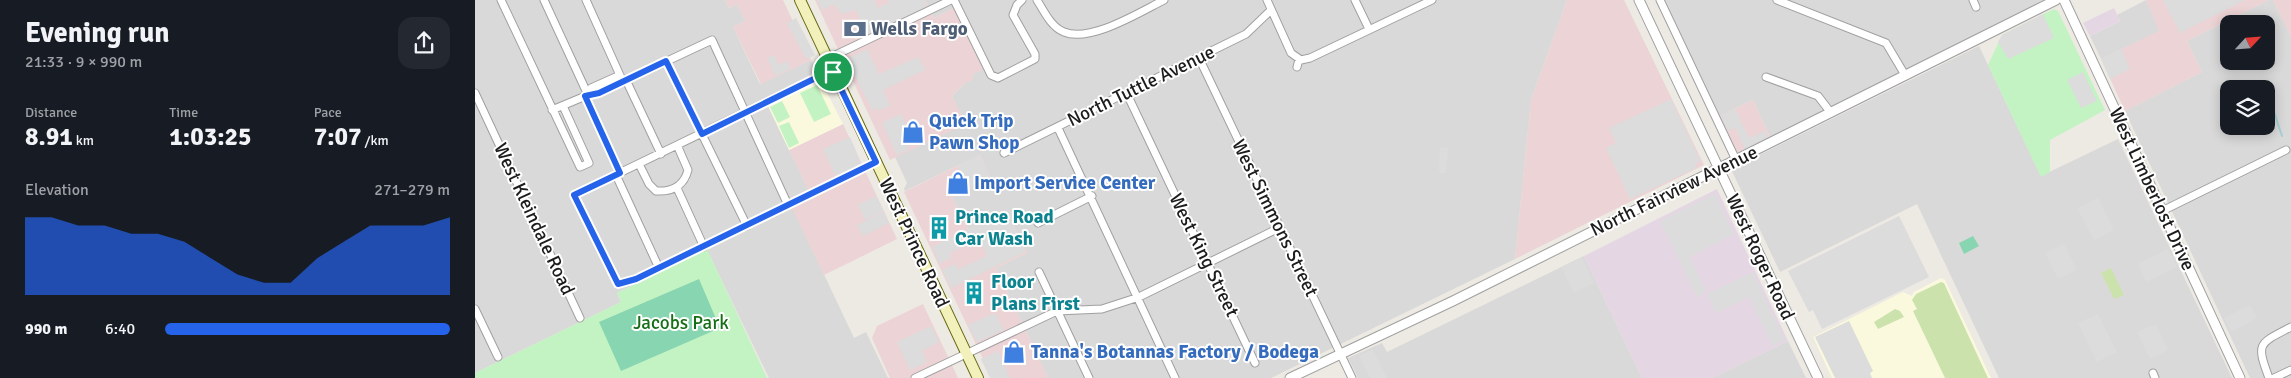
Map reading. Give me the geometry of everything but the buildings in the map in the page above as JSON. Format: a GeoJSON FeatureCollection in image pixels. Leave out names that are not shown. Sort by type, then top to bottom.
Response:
{"type":"FeatureCollection","features":[{"type":"Feature","properties":{"kind":"main road","name":"West Prince Road"},"geometry":{"type":"LineString","coordinates":[[800,0],[978,378]]}},
{"type":"Feature","properties":{"kind":"street"},"geometry":{"type":"LineString","coordinates":[[501,0],[580,167],[589,163],[563,106]]}},
{"type":"Feature","properties":{"kind":"street"},"geometry":{"type":"LineString","coordinates":[[544,0],[659,268]]}},
{"type":"Feature","properties":{"kind":"street"},"geometry":{"type":"LineString","coordinates":[[586,0],[661,154]]}},
{"type":"Feature","properties":{"kind":"street"},"geometry":{"type":"LineString","coordinates":[[931,0],[934,8]]}},
{"type":"Feature","properties":{"kind":"street"},"geometry":{"type":"LineString","coordinates":[[827,59],[951,0]]}},
{"type":"Feature","properties":{"kind":"street"},"geometry":{"type":"LineString","coordinates":[[954,0],[991,75],[998,78],[1035,59],[1035,54],[1013,15],[1017,5],[1022,0]]}},
{"type":"Feature","properties":{"kind":"street"},"geometry":{"type":"LineString","coordinates":[[1037,0],[1048,19],[1064,32],[1085,34],[1113,25],[1164,0]]}},
{"type":"Feature","properties":{"kind":"street"},"geometry":{"type":"LineString","coordinates":[[1267,0],[1291,52],[1299,59],[1310,58],[1432,0]]}},
{"type":"Feature","properties":{"kind":"street"},"geometry":{"type":"LineString","coordinates":[[1355,0],[1369,29]]}},
{"type":"Feature","properties":{"kind":"street","name":"West Roger Road"},"geometry":{"type":"LineString","coordinates":[[1639,0],[1818,378]]}},
{"type":"Feature","properties":{"kind":"street"},"geometry":{"type":"LineString","coordinates":[[1660,0],[1736,160]]}},
{"type":"Feature","properties":{"kind":"street","name":"North Fairview Avenue"},"geometry":{"type":"LineString","coordinates":[[1290,378],[1453,301],[2057,0]]}},
{"type":"Feature","properties":{"kind":"street","name":"West Limberlost Drive"},"geometry":{"type":"LineString","coordinates":[[2064,0],[2240,378]]}},
{"type":"Feature","properties":{"kind":"street"},"geometry":{"type":"LineString","coordinates":[[1781,1],[1886,43],[1905,75]]}},
{"type":"Feature","properties":{"kind":"street","name":"North Tuttle Avenue"},"geometry":{"type":"LineString","coordinates":[[1005,153],[1246,34],[1271,10]]}},
{"type":"Feature","properties":{"kind":"street"},"geometry":{"type":"LineString","coordinates":[[552,110],[586,95],[599,93],[623,79],[712,40],[788,205]]}},
{"type":"Feature","properties":{"kind":"street","name":"West Simmons Street"},"geometry":{"type":"LineString","coordinates":[[1199,58],[1352,378]]}},
{"type":"Feature","properties":{"kind":"street"},"geometry":{"type":"LineString","coordinates":[[1297,67],[1299,59]]}},
{"type":"Feature","properties":{"kind":"street"},"geometry":{"type":"LineString","coordinates":[[666,61],[747,226]]}},
{"type":"Feature","properties":{"kind":"street"},"geometry":{"type":"LineString","coordinates":[[832,70],[574,195],[618,284],[629,282],[659,268],[876,162]]}},
{"type":"Feature","properties":{"kind":"street"},"geometry":{"type":"LineString","coordinates":[[1766,77],[1818,96],[1831,113]]}},
{"type":"Feature","properties":{"kind":"street","name":"West Kleindale Road"},"geometry":{"type":"LineString","coordinates":[[475,93],[580,318]]}},
{"type":"Feature","properties":{"kind":"street","name":"West King Street"},"geometry":{"type":"LineString","coordinates":[[1127,94],[1255,363]]}},
{"type":"Feature","properties":{"kind":"street"},"geometry":{"type":"LineString","coordinates":[[1058,128],[1092,196],[1175,378]]}},
{"type":"Feature","properties":{"kind":"street"},"geometry":{"type":"LineString","coordinates":[[639,164],[649,184],[656,191],[677,188],[684,181],[689,170],[677,145]]}},
{"type":"Feature","properties":{"kind":"street"},"geometry":{"type":"LineString","coordinates":[[2162,211],[2286,150]]}},
{"type":"Feature","properties":{"kind":"street"},"geometry":{"type":"LineString","coordinates":[[677,188],[704,246]]}},
{"type":"Feature","properties":{"kind":"street"},"geometry":{"type":"LineString","coordinates":[[1038,223],[1092,196]]}},
{"type":"Feature","properties":{"kind":"street"},"geometry":{"type":"LineString","coordinates":[[915,378],[1057,311],[1102,309],[1139,297],[1279,228]]}},
{"type":"Feature","properties":{"kind":"street"},"geometry":{"type":"LineString","coordinates":[[1039,272],[1089,378]]}},
{"type":"Feature","properties":{"kind":"street"},"geometry":{"type":"LineString","coordinates":[[475,309],[478,322],[498,357]]}},
{"type":"Feature","properties":{"kind":"street"},"geometry":{"type":"LineString","coordinates":[[2269,378],[2260,354],[2260,348],[2265,341],[2291,327]]}},
{"type":"Feature","properties":{"kind":"street"},"geometry":{"type":"LineString","coordinates":[[2274,378],[2291,370]]}},
{"type":"Feature","properties":{"kind":"shaded area"},"geometry":{"type":"Polygon","coordinates":[[[475,0],[725,0],[729,8],[737,4],[745,21],[733,27],[760,84],[811,60],[821,81],[768,106],[813,199],[793,209],[854,338],[866,332],[888,378],[769,378],[707,250],[617,293],[621,302],[475,373],[475,0]]]}},
{"type":"Feature","properties":{"kind":"shaded area"},"geometry":{"type":"Polygon","coordinates":[[[725,0],[783,0],[811,60],[761,84],[733,27],[745,21],[737,4],[729,8],[725,0]]]}},
{"type":"Feature","properties":{"kind":"shaded area"},"geometry":{"type":"Polygon","coordinates":[[[815,0],[925,0],[934,18],[954,8],[983,70],[972,75],[974,79],[965,83],[952,96],[966,124],[890,160],[815,0]]]}},
{"type":"Feature","properties":{"kind":"shaded area"},"geometry":{"type":"Polygon","coordinates":[[[817,0],[874,0],[878,8],[888,3],[889,0],[924,0],[927,7],[868,35],[856,10],[842,14],[833,4],[822,10],[817,0]]]}},
{"type":"Feature","properties":{"kind":"shaded area"},"geometry":{"type":"Polygon","coordinates":[[[925,0],[1567,0],[1531,100],[1515,259],[1271,378],[1048,378],[996,268],[1027,253],[1006,211],[968,229],[952,197],[991,179],[980,155],[905,191],[904,189],[907,183],[895,157],[965,124],[952,96],[965,83],[973,79],[954,8],[934,18],[925,0]]]}},
{"type":"Feature","properties":{"kind":"shaded area"},"geometry":{"type":"Polygon","coordinates":[[[1567,0],[1624,0],[1704,165],[1515,259],[1531,100],[1567,0]]]}},
{"type":"Feature","properties":{"kind":"shaded area"},"geometry":{"type":"Polygon","coordinates":[[[1664,0],[2045,0],[1770,137],[1753,100],[1719,116],[1664,0]]]}},
{"type":"Feature","properties":{"kind":"shaded area"},"geometry":{"type":"Polygon","coordinates":[[[2146,0],[2160,31],[2101,59],[2090,36],[2120,21],[2117,15],[2146,0]]]}},
{"type":"Feature","properties":{"kind":"shaded area"},"geometry":{"type":"Polygon","coordinates":[[[2146,0],[2269,0],[2239,15],[2220,15],[2220,24],[2187,41],[2202,72],[2125,111],[2101,59],[2159,31],[2146,0]]]}},
{"type":"Feature","properties":{"kind":"shaded area"},"geometry":{"type":"Polygon","coordinates":[[[2163,0],[2245,0],[2180,33],[2163,0]]]}},
{"type":"Feature","properties":{"kind":"shaded area"},"geometry":{"type":"Polygon","coordinates":[[[2269,0],[2273,0],[2291,37],[2291,378],[2250,378],[2125,111],[2202,72],[2187,41],[2220,24],[2220,70],[2275,70],[2275,15],[2239,15],[2269,0]]]}},
{"type":"Feature","properties":{"kind":"shaded area"},"geometry":{"type":"Polygon","coordinates":[[[2273,0],[2291,0],[2291,37],[2273,0]]]}},
{"type":"Feature","properties":{"kind":"shaded area"},"geometry":{"type":"Polygon","coordinates":[[[2114,8],[2120,21],[2090,36],[2083,23],[2114,8]]]}},
{"type":"Feature","properties":{"kind":"shaded area"},"geometry":{"type":"Polygon","coordinates":[[[2043,14],[2054,38],[2008,59],[1998,42],[2002,35],[2043,14]]]}},
{"type":"Feature","properties":{"kind":"shaded area"},"geometry":{"type":"Polygon","coordinates":[[[796,18],[815,55],[806,59],[787,23],[796,18]]]}},
{"type":"Feature","properties":{"kind":"shaded area"},"geometry":{"type":"Polygon","coordinates":[[[1979,46],[2041,176],[2118,139],[2232,378],[1999,378],[1917,204],[1780,272],[1731,169],[1979,46]]]}},
{"type":"Feature","properties":{"kind":"shaded area"},"geometry":{"type":"Polygon","coordinates":[[[867,49],[879,74],[918,57],[925,70],[883,90],[890,106],[878,111],[877,108],[872,110],[847,59],[867,49]]]}},
{"type":"Feature","properties":{"kind":"shaded area"},"geometry":{"type":"Polygon","coordinates":[[[2121,49],[2130,69],[2110,79],[2101,59],[2121,49]]]}},
{"type":"Feature","properties":{"kind":"shaded area"},"geometry":{"type":"Polygon","coordinates":[[[774,55],[779,65],[787,61],[791,68],[776,76],[767,58],[774,55]]]}},
{"type":"Feature","properties":{"kind":"shaded area"},"geometry":{"type":"Polygon","coordinates":[[[2083,72],[2097,101],[2081,108],[2067,80],[2083,72]]]}},
{"type":"Feature","properties":{"kind":"shaded area"},"geometry":{"type":"Polygon","coordinates":[[[821,81],[843,124],[789,150],[768,106],[821,81]]]}},
{"type":"Feature","properties":{"kind":"shaded area"},"geometry":{"type":"Polygon","coordinates":[[[1671,99],[1700,160],[1695,165],[1696,168],[1630,199],[1606,148],[1616,143],[1609,128],[1671,99]]]}},
{"type":"Feature","properties":{"kind":"shaded area"},"geometry":{"type":"Polygon","coordinates":[[[1753,100],[1770,137],[1736,153],[1719,116],[1753,100]]]}},
{"type":"Feature","properties":{"kind":"shaded area"},"geometry":{"type":"Polygon","coordinates":[[[1735,109],[1749,138],[1765,131],[1768,138],[1745,149],[1735,128],[1728,131],[1720,115],[1735,109]]]}},
{"type":"Feature","properties":{"kind":"shaded area"},"geometry":{"type":"Polygon","coordinates":[[[901,114],[907,128],[902,131],[910,149],[897,155],[882,123],[901,114]]]}},
{"type":"Feature","properties":{"kind":"shaded area"},"geometry":{"type":"Polygon","coordinates":[[[843,124],[897,239],[824,275],[792,208],[813,199],[789,150],[843,124]]]}},
{"type":"Feature","properties":{"kind":"shaded area"},"geometry":{"type":"Polygon","coordinates":[[[850,137],[862,165],[836,177],[823,149],[850,137]]]}},
{"type":"Feature","properties":{"kind":"shaded area"},"geometry":{"type":"Polygon","coordinates":[[[1440,147],[1448,148],[1446,173],[1439,173],[1440,147]]]}},
{"type":"Feature","properties":{"kind":"shaded area"},"geometry":{"type":"Polygon","coordinates":[[[979,155],[990,178],[967,189],[958,166],[979,155]]]}},
{"type":"Feature","properties":{"kind":"shaded area"},"geometry":{"type":"Polygon","coordinates":[[[980,155],[991,179],[952,197],[968,229],[1006,210],[1027,253],[996,268],[1048,378],[992,378],[904,192],[980,155]]]}},
{"type":"Feature","properties":{"kind":"shaded area"},"geometry":{"type":"Polygon","coordinates":[[[1717,189],[1788,341],[1712,378],[1642,378],[1584,256],[1717,189]]]}},
{"type":"Feature","properties":{"kind":"shaded area"},"geometry":{"type":"Polygon","coordinates":[[[1715,193],[1734,234],[1690,257],[1706,292],[1697,297],[1660,221],[1715,193]]]}},
{"type":"Feature","properties":{"kind":"shaded area"},"geometry":{"type":"Polygon","coordinates":[[[876,196],[884,211],[865,220],[858,205],[876,196]]]}},
{"type":"Feature","properties":{"kind":"shaded area"},"geometry":{"type":"Polygon","coordinates":[[[2098,198],[2114,230],[2094,240],[2077,208],[2098,198]]]}},
{"type":"Feature","properties":{"kind":"shaded area"},"geometry":{"type":"Polygon","coordinates":[[[1006,210],[1025,252],[951,288],[942,270],[955,264],[958,269],[987,256],[980,239],[950,253],[952,257],[940,264],[932,247],[1006,210]]]}},
{"type":"Feature","properties":{"kind":"shaded area"},"geometry":{"type":"Polygon","coordinates":[[[884,212],[889,223],[863,236],[857,225],[884,212]]]}},
{"type":"Feature","properties":{"kind":"shaded area"},"geometry":{"type":"Polygon","coordinates":[[[1899,216],[1929,277],[1822,329],[1813,310],[1809,312],[1788,271],[1899,216]]]}},
{"type":"Feature","properties":{"kind":"shaded area"},"geometry":{"type":"Polygon","coordinates":[[[2064,244],[2077,270],[2058,279],[2045,253],[2064,244]]]}},
{"type":"Feature","properties":{"kind":"shaded area"},"geometry":{"type":"Polygon","coordinates":[[[2168,249],[2177,267],[2146,282],[2138,264],[2168,249]]]}},
{"type":"Feature","properties":{"kind":"shaded area"},"geometry":{"type":"Polygon","coordinates":[[[1584,256],[1642,378],[1358,378],[1348,358],[1382,343],[1387,352],[1584,256]]]}},
{"type":"Feature","properties":{"kind":"shaded area"},"geometry":{"type":"Polygon","coordinates":[[[1582,257],[1594,283],[1574,293],[1561,267],[1582,257]]]}},
{"type":"Feature","properties":{"kind":"shaded area"},"geometry":{"type":"Polygon","coordinates":[[[1753,272],[1785,340],[1772,346],[1749,297],[1716,313],[1707,294],[1753,272]]]}},
{"type":"Feature","properties":{"kind":"shaded area"},"geometry":{"type":"Polygon","coordinates":[[[1941,278],[1945,280],[1991,378],[1832,378],[1813,337],[1903,292],[1912,296],[1914,292],[1941,278]]]}},
{"type":"Feature","properties":{"kind":"shaded area"},"geometry":{"type":"Polygon","coordinates":[[[923,304],[958,378],[890,378],[872,338],[877,326],[923,304]]]}},
{"type":"Feature","properties":{"kind":"shaded area"},"geometry":{"type":"Polygon","coordinates":[[[2250,305],[2257,318],[2231,332],[2224,318],[2250,305]]]}},
{"type":"Feature","properties":{"kind":"shaded area"},"geometry":{"type":"Polygon","coordinates":[[[995,313],[1004,330],[977,342],[968,325],[995,313]]]}},
{"type":"Feature","properties":{"kind":"shaded area"},"geometry":{"type":"Polygon","coordinates":[[[2098,314],[2117,352],[2097,362],[2078,323],[2098,314]]]}},
{"type":"Feature","properties":{"kind":"shaded area"},"geometry":{"type":"Polygon","coordinates":[[[1849,321],[1873,371],[1870,373],[1872,378],[1835,378],[1815,337],[1849,321]]]}},
{"type":"Feature","properties":{"kind":"shaded area"},"geometry":{"type":"Polygon","coordinates":[[[2156,324],[2168,350],[2150,359],[2137,332],[2156,324]]]}},
{"type":"Feature","properties":{"kind":"shaded area"},"geometry":{"type":"Polygon","coordinates":[[[931,326],[939,342],[922,351],[927,362],[910,370],[897,342],[931,326]]]}},
{"type":"Feature","properties":{"kind":"shaded area"},"geometry":{"type":"Polygon","coordinates":[[[1788,341],[1806,378],[1712,378],[1788,341]]]}},
{"type":"Feature","properties":{"kind":"shaded area"},"geometry":{"type":"Polygon","coordinates":[[[1373,349],[1387,378],[1370,378],[1359,356],[1373,349]]]}},
{"type":"Feature","properties":{"kind":"shaded area"},"geometry":{"type":"Polygon","coordinates":[[[998,351],[1010,378],[990,378],[981,359],[998,351]]]}},
{"type":"Feature","properties":{"kind":"green space"},"geometry":{"type":"Polygon","coordinates":[[[2054,9],[2058,11],[2105,110],[2050,140],[2050,172],[2041,177],[1988,65],[2002,35],[2054,9]]]}},
{"type":"Feature","properties":{"kind":"green space"},"geometry":{"type":"Polygon","coordinates":[[[817,85],[831,114],[814,122],[800,93],[817,85]]]}},
{"type":"Feature","properties":{"kind":"green space"},"geometry":{"type":"Polygon","coordinates":[[[782,101],[790,117],[778,123],[770,107],[782,101]]]}},
{"type":"Feature","properties":{"kind":"green space"},"geometry":{"type":"Polygon","coordinates":[[[789,122],[799,143],[789,148],[779,126],[789,122]]]}},
{"type":"Feature","properties":{"kind":"green space"},"geometry":{"type":"Polygon","coordinates":[[[1973,236],[1979,246],[1964,254],[1959,243],[1973,236]]]}},
{"type":"Feature","properties":{"kind":"green space","name":"Jacobs Park"},"geometry":{"type":"Polygon","coordinates":[[[707,249],[767,378],[475,378],[475,373],[621,302],[617,293],[707,249]]]}},
{"type":"Feature","properties":{"kind":"green space"},"geometry":{"type":"Polygon","coordinates":[[[2111,268],[2124,295],[2114,299],[2101,273],[2111,268]]]}},
{"type":"Feature","properties":{"kind":"green space"},"geometry":{"type":"Polygon","coordinates":[[[699,279],[720,328],[621,371],[599,322],[699,279]]]}},
{"type":"Feature","properties":{"kind":"green space"},"geometry":{"type":"Polygon","coordinates":[[[1941,282],[1944,283],[1988,378],[1945,378],[1913,311],[1917,309],[1912,300],[1916,294],[1941,282]]]}},
{"type":"Feature","properties":{"kind":"green space"},"geometry":{"type":"Polygon","coordinates":[[[1895,309],[1900,311],[1904,317],[1878,329],[1874,322],[1895,309]]]}},
{"type":"Feature","properties":{"kind":"waterway"},"geometry":{"type":"LineString","coordinates":[[2275,115],[2282,136]]}},
{"type":"Feature","properties":{"kind":"place","name":"Wells Fargo"},"geometry":{"type":"Point","coordinates":[855,29]}},
{"type":"Feature","properties":{"kind":"place","name":"Quick Trip Pawn Shop"},"geometry":{"type":"Point","coordinates":[913,132]}},
{"type":"Feature","properties":{"kind":"place","name":"Import Service Center"},"geometry":{"type":"Point","coordinates":[958,183]}},
{"type":"Feature","properties":{"kind":"place","name":"Prince Road Car Wash"},"geometry":{"type":"Point","coordinates":[939,228]}},
{"type":"Feature","properties":{"kind":"place","name":"Floor Plans First"},"geometry":{"type":"Point","coordinates":[974,293]}},
{"type":"Feature","properties":{"kind":"place","name":"Tanna's Botannas Factory / Bodega"},"geometry":{"type":"Point","coordinates":[1014,352]}},
{"type":"Feature","properties":{"kind":"route"},"geometry":{"type":"LineString","coordinates":[[666,61],[702,134],[832,70],[833,72],[876,162],[740,230],[636,279],[618,284],[574,195],[620,173],[585,96],[599,93],[666,61]]}}]}
